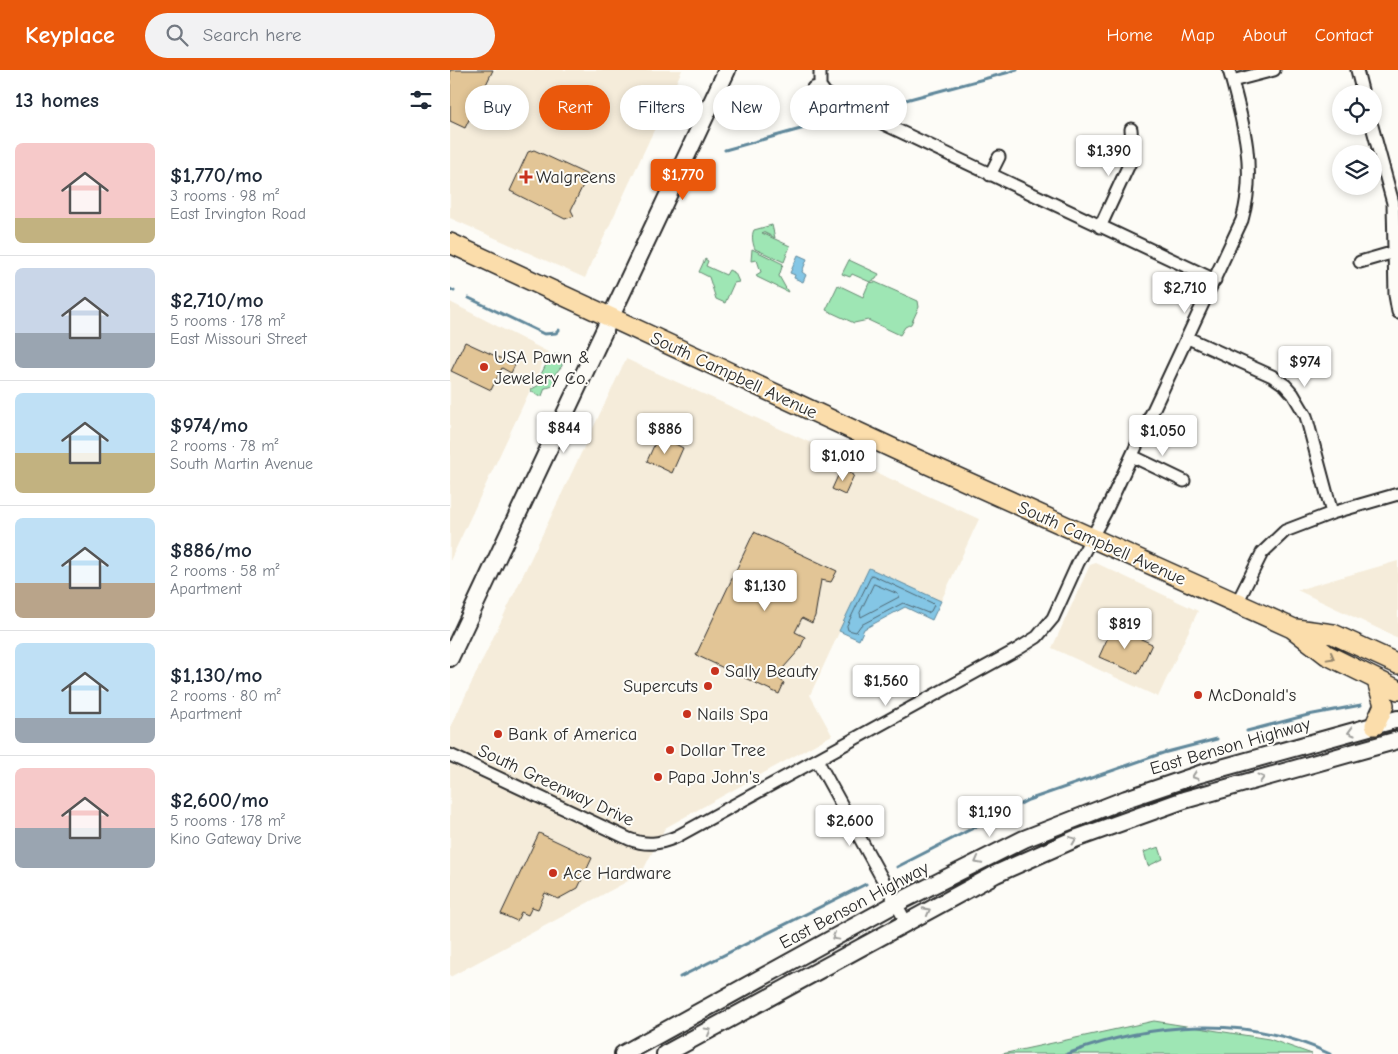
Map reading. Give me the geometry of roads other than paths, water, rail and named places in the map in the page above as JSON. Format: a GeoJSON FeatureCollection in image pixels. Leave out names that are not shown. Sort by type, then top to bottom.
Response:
{"type":"FeatureCollection","features":[{"type":"Feature","properties":{"kind":"main road"},"geometry":{"type":"LineString","coordinates":[[450,658],[727,70]]}},
{"type":"Feature","properties":{"kind":"main road","name":"South Campbell Avenue"},"geometry":{"type":"LineString","coordinates":[[450,243],[1091,539],[1292,628],[1327,655],[1398,690]]}},
{"type":"Feature","properties":{"kind":"main road","name":"South Campbell Avenue"},"geometry":{"type":"LineString","coordinates":[[1292,628],[1333,634],[1398,664]]}},
{"type":"Feature","properties":{"kind":"main road"},"geometry":{"type":"LineString","coordinates":[[1375,725],[1384,705],[1377,681]]}},
{"type":"Feature","properties":{"kind":"main road","name":"East Benson Highway"},"geometry":{"type":"LineString","coordinates":[[623,1054],[897,904],[1024,839],[1126,798],[1200,774],[1398,719]]}},
{"type":"Feature","properties":{"kind":"main road"},"geometry":{"type":"LineString","coordinates":[[665,1054],[1005,870],[1075,839],[1184,800],[1398,740]]}},
{"type":"Feature","properties":{"kind":"street"},"geometry":{"type":"LineString","coordinates":[[820,70],[816,87],[828,98],[1215,280]]}},
{"type":"Feature","properties":{"kind":"street"},"geometry":{"type":"LineString","coordinates":[[906,922],[817,760],[1015,651],[1037,637],[1053,618],[1078,563],[1132,456],[1242,220],[1249,187],[1248,146],[1230,76],[1274,70]]}},
{"type":"Feature","properties":{"kind":"street"},"geometry":{"type":"LineString","coordinates":[[1357,70],[1361,85]]}},
{"type":"Feature","properties":{"kind":"street"},"geometry":{"type":"LineString","coordinates":[[1100,227],[1133,156],[1131,129]]}},
{"type":"Feature","properties":{"kind":"street"},"geometry":{"type":"LineString","coordinates":[[1374,135],[1393,203],[1398,312]]}},
{"type":"Feature","properties":{"kind":"street"},"geometry":{"type":"LineString","coordinates":[[990,175],[998,157]]}},
{"type":"Feature","properties":{"kind":"street"},"geometry":{"type":"LineString","coordinates":[[1360,262],[1396,251]]}},
{"type":"Feature","properties":{"kind":"street"},"geometry":{"type":"LineString","coordinates":[[1188,338],[1272,376],[1293,394],[1306,416],[1332,513]]}},
{"type":"Feature","properties":{"kind":"street"},"geometry":{"type":"LineString","coordinates":[[1132,456],[1184,481]]}},
{"type":"Feature","properties":{"kind":"street"},"geometry":{"type":"LineString","coordinates":[[1237,603],[1262,553],[1285,531],[1332,513],[1398,494]]}},
{"type":"Feature","properties":{"kind":"street","name":"South Greenway Drive"},"geometry":{"type":"LineString","coordinates":[[450,755],[629,840],[647,845],[657,844],[676,837],[817,760]]}},
{"type":"Feature","properties":{"kind":"water"},"geometry":{"type":"Polygon","coordinates":[[[798,255],[807,259],[802,272],[806,275],[803,282],[794,278],[795,275],[790,273],[798,255]]]}},
{"type":"Feature","properties":{"kind":"water"},"geometry":{"type":"Polygon","coordinates":[[[869,568],[941,601],[932,620],[905,607],[864,629],[859,640],[839,631],[869,568]]]}},
{"type":"Feature","properties":{"kind":"waterway"},"geometry":{"type":"LineString","coordinates":[[907,100],[1017,70]]}},
{"type":"Feature","properties":{"kind":"waterway"},"geometry":{"type":"LineString","coordinates":[[725,150],[797,130]]}},
{"type":"Feature","properties":{"kind":"waterway"},"geometry":{"type":"LineString","coordinates":[[450,289],[454,291]]}},
{"type":"Feature","properties":{"kind":"waterway"},"geometry":{"type":"LineString","coordinates":[[469,298],[544,334],[556,333],[559,330]]}},
{"type":"Feature","properties":{"kind":"waterway"},"geometry":{"type":"LineString","coordinates":[[1247,731],[1308,715],[1361,705]]}},
{"type":"Feature","properties":{"kind":"waterway"},"geometry":{"type":"LineString","coordinates":[[897,867],[1028,800],[1163,753],[1217,739]]}},
{"type":"Feature","properties":{"kind":"waterway"},"geometry":{"type":"LineString","coordinates":[[680,977],[866,884]]}},
{"type":"Feature","properties":{"kind":"waterway"},"geometry":{"type":"LineString","coordinates":[[1067,1054],[1099,1043],[1132,1035],[1165,1029],[1199,1027],[1232,1028],[1266,1033],[1298,1041],[1330,1054]]}},
{"type":"Feature","properties":{"kind":"place","name":"Walgreens"},"geometry":{"type":"Point","coordinates":[526,177]}},
{"type":"Feature","properties":{"kind":"place","name":"USA Pawn & Jewelery Co."},"geometry":{"type":"Point","coordinates":[484,367]}},
{"type":"Feature","properties":{"kind":"place","name":"Sally Beauty"},"geometry":{"type":"Point","coordinates":[715,671]}},
{"type":"Feature","properties":{"kind":"place","name":"Supercuts"},"geometry":{"type":"Point","coordinates":[708,686]}},
{"type":"Feature","properties":{"kind":"place","name":"McDonald's"},"geometry":{"type":"Point","coordinates":[1198,695]}},
{"type":"Feature","properties":{"kind":"place","name":"Nails Spa"},"geometry":{"type":"Point","coordinates":[687,714]}},
{"type":"Feature","properties":{"kind":"place","name":"Bank of America"},"geometry":{"type":"Point","coordinates":[498,734]}},
{"type":"Feature","properties":{"kind":"place","name":"Dollar Tree"},"geometry":{"type":"Point","coordinates":[670,750]}},
{"type":"Feature","properties":{"kind":"place","name":"Papa John's"},"geometry":{"type":"Point","coordinates":[658,777]}},
{"type":"Feature","properties":{"kind":"place","name":"Ace Hardware"},"geometry":{"type":"Point","coordinates":[553,873]}}]}
